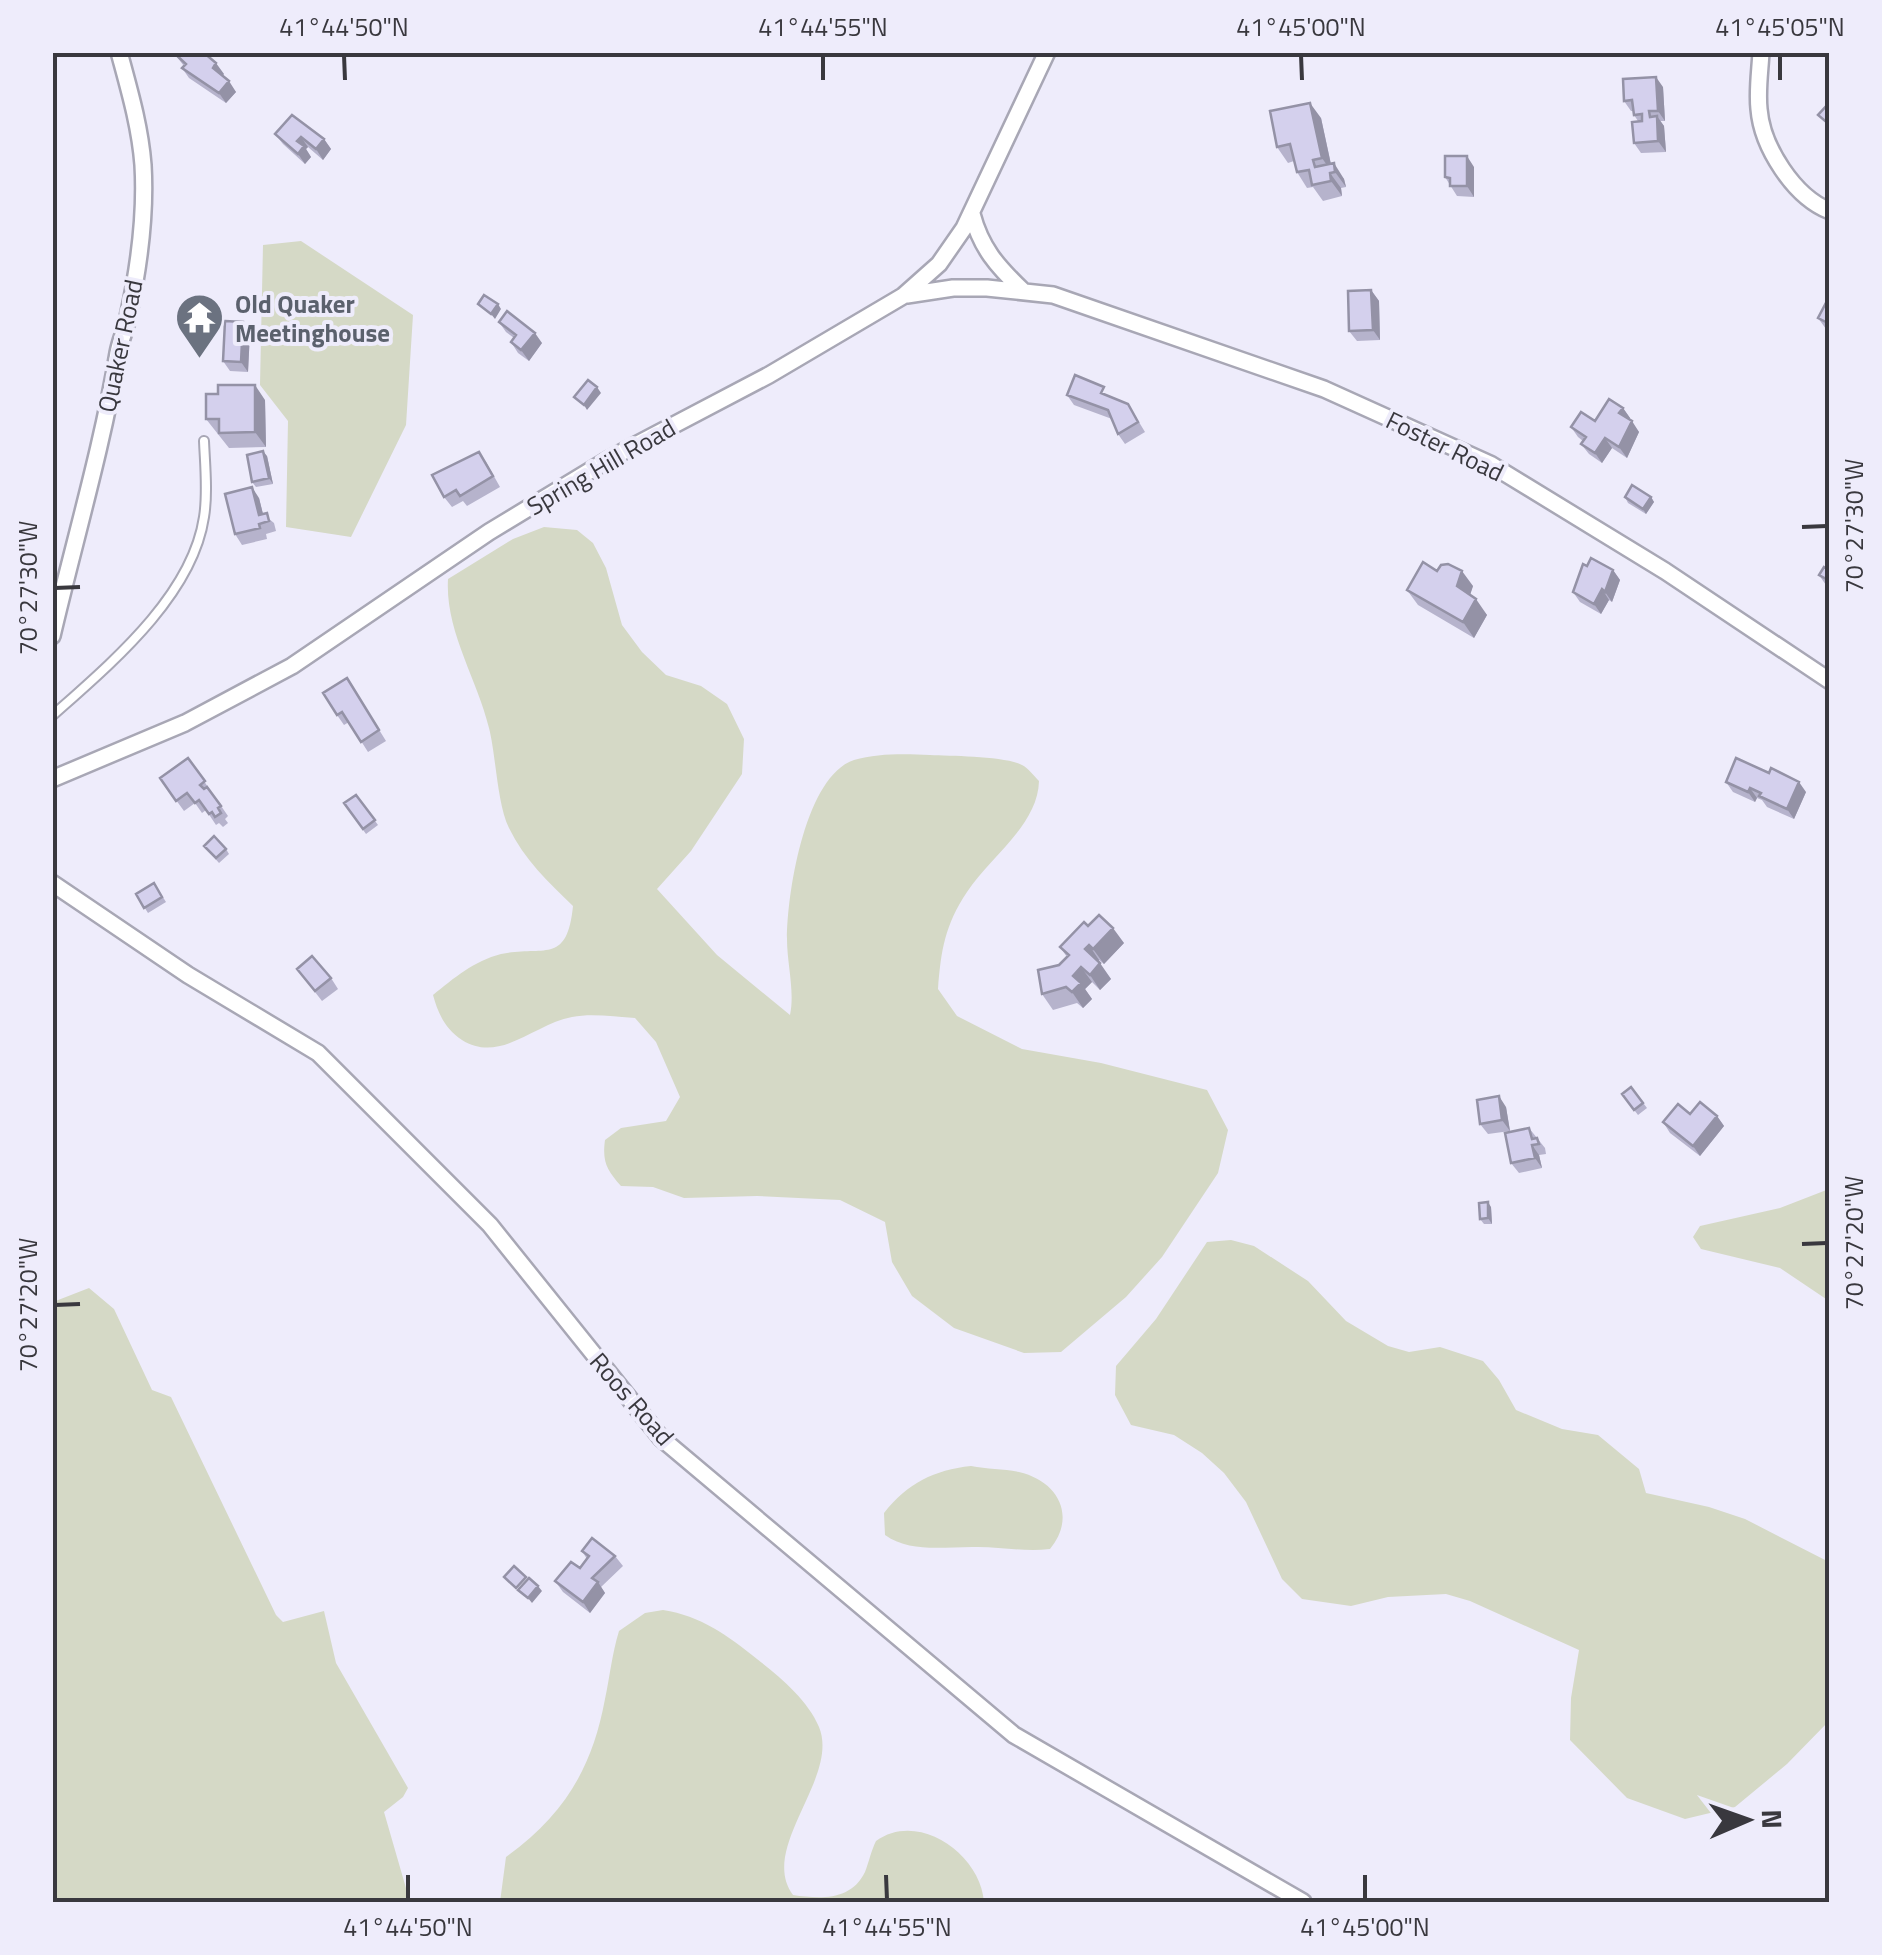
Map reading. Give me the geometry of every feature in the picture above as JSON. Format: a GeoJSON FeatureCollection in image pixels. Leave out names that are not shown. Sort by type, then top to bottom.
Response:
{"type":"FeatureCollection","features":[{"type":"Feature","properties":{"kind":"street","name":"Quaker Road"},"geometry":{"type":"LineString","coordinates":[[52,636],[87,501],[99,436],[109,409],[141,254],[143,166],[136,113],[119,52]]}},
{"type":"Feature","properties":{"kind":"street","name":"Spring Hill Road"},"geometry":{"type":"LineString","coordinates":[[52,780],[185,723],[292,666],[489,532],[598,466],[769,376],[903,296],[939,264],[972,214],[1047,52]]}},
{"type":"Feature","properties":{"kind":"street"},"geometry":{"type":"LineString","coordinates":[[1761,52],[1762,129],[1786,174],[1818,206],[1830,210]]}},
{"type":"Feature","properties":{"kind":"street"},"geometry":{"type":"LineString","coordinates":[[972,214],[978,238],[991,261],[1022,290]]}},
{"type":"Feature","properties":{"kind":"street","name":"Foster Road"},"geometry":{"type":"LineString","coordinates":[[903,296],[953,288],[1053,295],[1324,389],[1490,464],[1665,571],[1830,681]]}},
{"type":"Feature","properties":{"kind":"street","name":"Roos Road"},"geometry":{"type":"LineString","coordinates":[[52,883],[188,975],[318,1053],[490,1225],[661,1438],[1014,1736],[1303,1902]]}},
{"type":"Feature","properties":{"kind":"lane"},"geometry":{"type":"LineString","coordinates":[[52,716],[130,643],[177,583],[195,548],[204,518],[204,440]]}},
{"type":"Feature","properties":{"kind":"green space"},"geometry":{"type":"Polygon","coordinates":[[[301,241],[413,315],[406,425],[351,537],[286,527],[288,421],[260,385],[263,245],[301,241]]]}},
{"type":"Feature","properties":{"kind":"green space"},"geometry":{"type":"Polygon","coordinates":[[[544,527],[577,530],[593,543],[606,568],[622,625],[642,652],[666,675],[701,686],[727,704],[744,739],[742,774],[691,851],[657,889],[717,955],[790,1015],[787,939],[795,867],[811,812],[837,770],[854,760],[873,756],[964,756],[1014,762],[1039,781],[1031,812],[967,892],[954,916],[943,950],[938,989],[957,1016],[1022,1049],[1101,1063],[1207,1090],[1228,1130],[1218,1173],[1162,1257],[1126,1297],[1061,1352],[1024,1353],[954,1328],[912,1296],[892,1262],[885,1222],[840,1200],[684,1198],[653,1187],[621,1186],[607,1165],[605,1140],[621,1128],[666,1121],[680,1097],[656,1042],[635,1018],[572,1017],[490,1048],[462,1040],[443,1020],[433,995],[457,976],[501,954],[559,945],[570,925],[573,906],[529,860],[505,818],[489,728],[456,636],[448,598],[448,579],[513,539],[544,527]]]}},
{"type":"Feature","properties":{"kind":"green space"},"geometry":{"type":"Polygon","coordinates":[[[1829,1189],[1829,1301],[1780,1268],[1701,1249],[1693,1237],[1700,1226],[1780,1208],[1829,1189]]]}},
{"type":"Feature","properties":{"kind":"green space"},"geometry":{"type":"Polygon","coordinates":[[[1231,1240],[1254,1246],[1308,1281],[1346,1321],[1388,1346],[1409,1352],[1440,1347],[1483,1361],[1516,1410],[1562,1429],[1598,1435],[1639,1469],[1646,1493],[1745,1519],[1829,1562],[1829,1721],[1787,1764],[1735,1807],[1685,1819],[1627,1798],[1570,1740],[1571,1698],[1579,1650],[1446,1594],[1388,1597],[1351,1606],[1302,1599],[1282,1579],[1246,1502],[1224,1473],[1174,1435],[1131,1425],[1115,1395],[1116,1366],[1156,1319],[1207,1242],[1231,1240]]]}},
{"type":"Feature","properties":{"kind":"green space"},"geometry":{"type":"Polygon","coordinates":[[[89,1288],[114,1309],[152,1390],[171,1397],[276,1615],[283,1622],[324,1611],[336,1663],[408,1788],[384,1812],[410,1902],[53,1902],[53,1302],[89,1288]]]}},
{"type":"Feature","properties":{"kind":"green space"},"geometry":{"type":"Polygon","coordinates":[[[971,1466],[1019,1472],[1044,1483],[1053,1492],[1059,1502],[1062,1524],[1050,1549],[918,1547],[885,1535],[884,1513],[912,1486],[945,1471],[971,1466]]]}},
{"type":"Feature","properties":{"kind":"green space"},"geometry":{"type":"Polygon","coordinates":[[[663,1610],[702,1622],[735,1642],[792,1689],[819,1727],[819,1768],[785,1856],[785,1876],[793,1895],[824,1897],[843,1893],[865,1872],[876,1841],[893,1833],[911,1831],[928,1834],[960,1854],[972,1868],[984,1902],[500,1902],[506,1857],[559,1807],[583,1769],[599,1724],[619,1631],[645,1613],[663,1610]]]}},
{"type":"Feature","properties":{"kind":"building"},"geometry":{"type":"Polygon","coordinates":[[[173,52],[203,52],[216,63],[213,68],[229,81],[219,93],[182,68],[186,64],[173,52]]]}},
{"type":"Feature","properties":{"kind":"building"},"geometry":{"type":"Polygon","coordinates":[[[1656,77],[1658,111],[1649,111],[1650,117],[1657,116],[1658,141],[1634,143],[1632,122],[1642,121],[1642,114],[1634,115],[1632,100],[1624,101],[1623,79],[1656,77]]]}},
{"type":"Feature","properties":{"kind":"building"},"geometry":{"type":"Polygon","coordinates":[[[1830,102],[1830,125],[1818,115],[1830,102]]]}},
{"type":"Feature","properties":{"kind":"building"},"geometry":{"type":"Polygon","coordinates":[[[1310,103],[1322,158],[1313,160],[1315,167],[1334,163],[1335,172],[1330,173],[1331,181],[1312,185],[1309,170],[1297,172],[1290,144],[1277,147],[1270,111],[1310,103]]]}},
{"type":"Feature","properties":{"kind":"building"},"geometry":{"type":"Polygon","coordinates":[[[292,115],[324,139],[316,149],[301,137],[297,141],[304,146],[298,154],[275,134],[292,115]]]}},
{"type":"Feature","properties":{"kind":"building"},"geometry":{"type":"Polygon","coordinates":[[[1445,156],[1467,156],[1467,186],[1450,186],[1450,178],[1445,177],[1445,156]]]}},
{"type":"Feature","properties":{"kind":"building"},"geometry":{"type":"Polygon","coordinates":[[[1371,290],[1373,330],[1349,331],[1348,291],[1371,290]]]}},
{"type":"Feature","properties":{"kind":"building"},"geometry":{"type":"Polygon","coordinates":[[[484,295],[498,304],[491,314],[478,304],[484,295]]]}},
{"type":"Feature","properties":{"kind":"building"},"geometry":{"type":"Polygon","coordinates":[[[1830,298],[1830,324],[1818,318],[1830,298]]]}},
{"type":"Feature","properties":{"kind":"building"},"geometry":{"type":"Polygon","coordinates":[[[507,311],[535,333],[521,350],[511,342],[516,335],[499,322],[507,311]]]}},
{"type":"Feature","properties":{"kind":"building"},"geometry":{"type":"Polygon","coordinates":[[[225,321],[243,322],[241,362],[223,361],[225,321]]]}},
{"type":"Feature","properties":{"kind":"building"},"geometry":{"type":"Polygon","coordinates":[[[1075,375],[1104,387],[1101,393],[1128,404],[1138,422],[1118,434],[1108,410],[1067,395],[1075,375]]]}},
{"type":"Feature","properties":{"kind":"building"},"geometry":{"type":"Polygon","coordinates":[[[588,380],[597,387],[584,405],[574,397],[588,380]]]}},
{"type":"Feature","properties":{"kind":"building"},"geometry":{"type":"Polygon","coordinates":[[[218,385],[255,385],[255,432],[219,433],[219,419],[206,419],[206,394],[218,394],[218,385]]]}},
{"type":"Feature","properties":{"kind":"building"},"geometry":{"type":"Polygon","coordinates":[[[1609,399],[1623,408],[1619,413],[1632,421],[1619,447],[1605,438],[1595,453],[1581,444],[1586,437],[1571,427],[1581,412],[1595,421],[1609,399]]]}},
{"type":"Feature","properties":{"kind":"building"},"geometry":{"type":"Polygon","coordinates":[[[263,451],[269,478],[252,482],[247,455],[263,451]]]}},
{"type":"Feature","properties":{"kind":"building"},"geometry":{"type":"Polygon","coordinates":[[[479,452],[493,476],[460,496],[456,490],[444,497],[432,475],[479,452]]]}},
{"type":"Feature","properties":{"kind":"building"},"geometry":{"type":"Polygon","coordinates":[[[1632,485],[1651,497],[1643,509],[1625,497],[1632,485]]]}},
{"type":"Feature","properties":{"kind":"building"},"geometry":{"type":"Polygon","coordinates":[[[252,487],[259,515],[267,513],[269,521],[259,524],[260,528],[235,534],[225,494],[252,487]]]}},
{"type":"Feature","properties":{"kind":"building"},"geometry":{"type":"Polygon","coordinates":[[[1591,558],[1613,570],[1605,592],[1602,589],[1594,604],[1573,592],[1583,564],[1587,566],[1591,558]]]}},
{"type":"Feature","properties":{"kind":"building"},"geometry":{"type":"Polygon","coordinates":[[[1423,562],[1437,571],[1448,564],[1462,571],[1457,586],[1476,599],[1463,622],[1407,590],[1423,562]]]}},
{"type":"Feature","properties":{"kind":"building"},"geometry":{"type":"Polygon","coordinates":[[[1824,567],[1830,570],[1830,581],[1819,575],[1824,567]]]}},
{"type":"Feature","properties":{"kind":"building"},"geometry":{"type":"Polygon","coordinates":[[[347,678],[379,730],[361,742],[342,712],[337,715],[323,693],[347,678]]]}},
{"type":"Feature","properties":{"kind":"building"},"geometry":{"type":"Polygon","coordinates":[[[188,758],[205,781],[200,785],[207,787],[221,806],[221,813],[215,817],[187,793],[176,801],[160,778],[188,758]]]}},
{"type":"Feature","properties":{"kind":"building"},"geometry":{"type":"Polygon","coordinates":[[[1736,758],[1769,773],[1771,768],[1799,782],[1787,809],[1750,788],[1748,792],[1726,782],[1736,758]]]}},
{"type":"Feature","properties":{"kind":"building"},"geometry":{"type":"Polygon","coordinates":[[[356,795],[375,820],[363,829],[344,803],[356,795]]]}},
{"type":"Feature","properties":{"kind":"building"},"geometry":{"type":"Polygon","coordinates":[[[214,836],[226,849],[216,858],[204,846],[214,836]]]}},
{"type":"Feature","properties":{"kind":"building"},"geometry":{"type":"Polygon","coordinates":[[[154,883],[162,897],[144,908],[136,894],[154,883]]]}},
{"type":"Feature","properties":{"kind":"building"},"geometry":{"type":"Polygon","coordinates":[[[1099,915],[1113,928],[1093,949],[1089,945],[1085,949],[1100,963],[1090,975],[1081,967],[1073,976],[1081,983],[1072,992],[1066,987],[1042,994],[1038,970],[1059,965],[1069,955],[1060,947],[1084,922],[1088,926],[1099,915]]]}},
{"type":"Feature","properties":{"kind":"building"},"geometry":{"type":"Polygon","coordinates":[[[312,956],[331,978],[315,991],[297,969],[312,956]]]}},
{"type":"Feature","properties":{"kind":"building"},"geometry":{"type":"Polygon","coordinates":[[[1631,1087],[1643,1103],[1634,1110],[1622,1094],[1631,1087]]]}},
{"type":"Feature","properties":{"kind":"building"},"geometry":{"type":"Polygon","coordinates":[[[1499,1096],[1502,1120],[1480,1124],[1477,1100],[1499,1096]]]}},
{"type":"Feature","properties":{"kind":"building"},"geometry":{"type":"Polygon","coordinates":[[[1700,1102],[1717,1116],[1693,1146],[1663,1122],[1678,1104],[1690,1114],[1700,1102]]]}},
{"type":"Feature","properties":{"kind":"building"},"geometry":{"type":"Polygon","coordinates":[[[1529,1128],[1532,1139],[1537,1138],[1539,1144],[1532,1145],[1535,1158],[1511,1163],[1505,1133],[1529,1128]]]}},
{"type":"Feature","properties":{"kind":"building"},"geometry":{"type":"Polygon","coordinates":[[[1488,1202],[1488,1218],[1480,1219],[1479,1203],[1488,1202]]]}},
{"type":"Feature","properties":{"kind":"building"},"geometry":{"type":"Polygon","coordinates":[[[592,1538],[615,1556],[592,1578],[598,1582],[583,1602],[555,1581],[571,1562],[580,1568],[589,1556],[582,1551],[592,1538]]]}},
{"type":"Feature","properties":{"kind":"building"},"geometry":{"type":"Polygon","coordinates":[[[514,1566],[526,1577],[516,1588],[504,1577],[514,1566]]]}},
{"type":"Feature","properties":{"kind":"building"},"geometry":{"type":"Polygon","coordinates":[[[529,1578],[538,1586],[528,1598],[518,1590],[529,1578]]]}},
{"type":"Feature","properties":{"kind":"place","name":"Old Quaker Meetinghouse"},"geometry":{"type":"Point","coordinates":[200,360]}}]}
